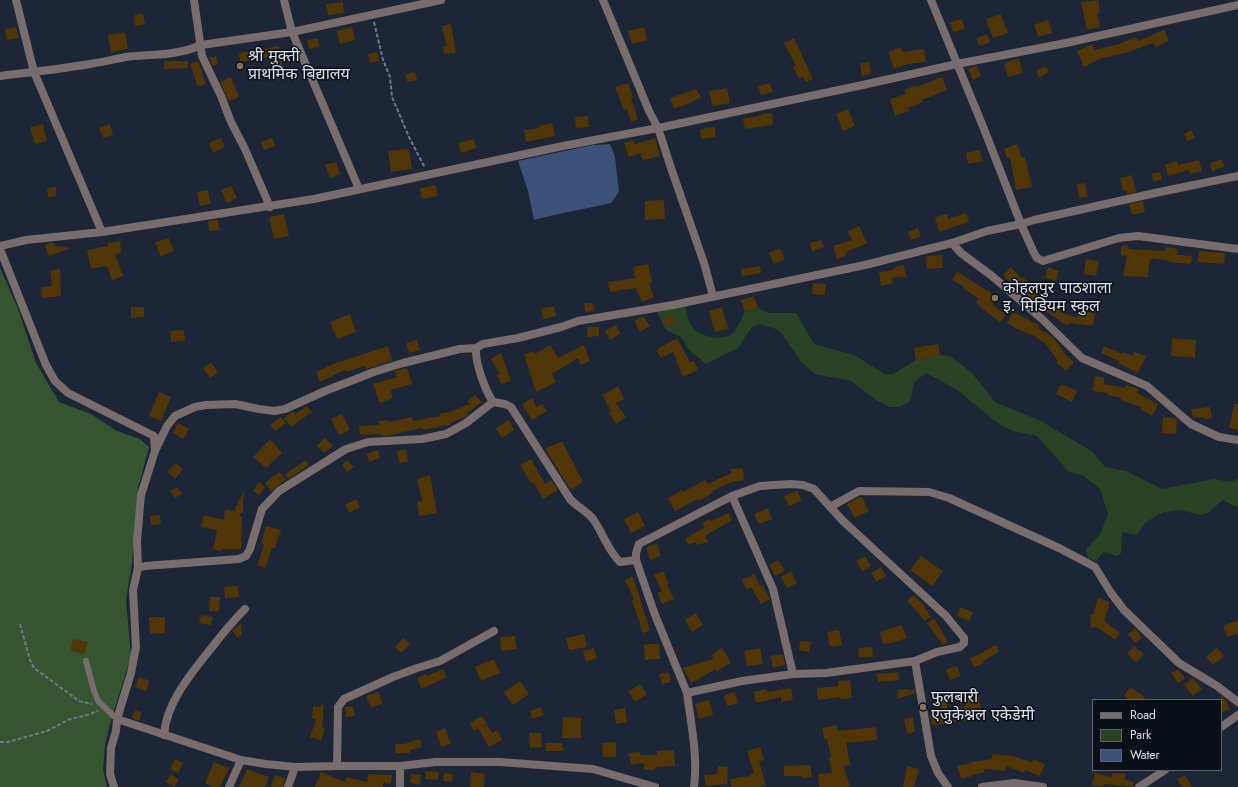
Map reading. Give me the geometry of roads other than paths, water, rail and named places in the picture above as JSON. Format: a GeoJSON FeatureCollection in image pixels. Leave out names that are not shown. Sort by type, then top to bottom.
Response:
{"type":"FeatureCollection","features":[{"type":"Feature","properties":{"kind":"street"},"geometry":{"type":"LineString","coordinates":[[16,0],[34,72],[102,232]]}},
{"type":"Feature","properties":{"kind":"street"},"geometry":{"type":"LineString","coordinates":[[194,0],[202,56],[270,206]]}},
{"type":"Feature","properties":{"kind":"street"},"geometry":{"type":"LineString","coordinates":[[284,0],[292,32],[359,189]]}},
{"type":"Feature","properties":{"kind":"street"},"geometry":{"type":"LineString","coordinates":[[0,76],[94,64],[126,57],[152,56],[190,50],[201,45],[292,32],[441,0]]}},
{"type":"Feature","properties":{"kind":"street"},"geometry":{"type":"LineString","coordinates":[[603,0],[649,111],[658,128],[670,168],[704,263],[713,296]]}},
{"type":"Feature","properties":{"kind":"street"},"geometry":{"type":"LineString","coordinates":[[930,0],[990,142],[1021,224],[1037,258],[1043,261],[1118,238],[1138,236],[1238,249]]}},
{"type":"Feature","properties":{"kind":"street"},"geometry":{"type":"LineString","coordinates":[[0,246],[26,240],[102,232],[314,200],[428,174],[460,169],[563,146],[658,128],[957,64],[1066,43],[1238,5]]}},
{"type":"Feature","properties":{"kind":"street"},"geometry":{"type":"LineString","coordinates":[[114,787],[110,774],[111,748],[116,731],[117,719],[131,674],[136,647],[133,590],[138,568],[136,541],[141,495],[155,451],[167,426],[176,416],[195,407],[206,405],[234,404],[274,411],[285,409],[325,391],[374,372],[460,349],[476,348],[483,344],[518,338],[578,321],[673,304],[865,265],[952,243],[987,231],[1238,176]]}},
{"type":"Feature","properties":{"kind":"street"},"geometry":{"type":"LineString","coordinates":[[952,243],[961,253],[992,276],[1042,319],[1082,358],[1147,386],[1191,424],[1219,437],[1238,440]]}},
{"type":"Feature","properties":{"kind":"street"},"geometry":{"type":"LineString","coordinates":[[0,249],[46,365],[55,381],[68,393],[154,436],[155,451]]}},
{"type":"Feature","properties":{"kind":"street"},"geometry":{"type":"LineString","coordinates":[[476,348],[476,356],[493,402]]}},
{"type":"Feature","properties":{"kind":"street"},"geometry":{"type":"LineString","coordinates":[[138,568],[145,566],[239,558],[246,556],[250,549],[262,509],[279,491],[346,449],[368,442],[422,439],[446,434],[466,423],[493,402],[505,404],[511,407],[559,484],[576,506],[588,513],[594,520],[614,556],[620,562],[636,560]]}},
{"type":"Feature","properties":{"kind":"street"},"geometry":{"type":"LineString","coordinates":[[687,693],[742,681],[793,674],[826,673],[915,661],[937,652],[960,648],[964,643],[964,638],[946,616],[857,534],[814,490],[803,485],[790,484],[760,486],[732,496],[639,544],[636,553],[636,560],[655,615],[687,693],[694,742],[696,770],[694,787]]}},
{"type":"Feature","properties":{"kind":"street"},"geometry":{"type":"LineString","coordinates":[[830,507],[859,491],[929,492],[949,498],[1059,548],[1095,567],[1111,593],[1124,610],[1178,663],[1217,686],[1238,702]]}},
{"type":"Feature","properties":{"kind":"street"},"geometry":{"type":"LineString","coordinates":[[732,496],[773,589],[793,674]]}},
{"type":"Feature","properties":{"kind":"street"},"geometry":{"type":"LineString","coordinates":[[164,735],[165,725],[170,711],[190,674],[234,620],[245,609]]}},
{"type":"Feature","properties":{"kind":"street"},"geometry":{"type":"LineString","coordinates":[[337,766],[338,707],[344,699],[399,675],[440,661],[494,631]]}},
{"type":"Feature","properties":{"kind":"street"},"geometry":{"type":"LineString","coordinates":[[915,661],[931,756],[938,773],[948,787]]}},
{"type":"Feature","properties":{"kind":"street"},"geometry":{"type":"LineString","coordinates":[[1222,726],[1238,715]]}},
{"type":"Feature","properties":{"kind":"street"},"geometry":{"type":"LineString","coordinates":[[117,719],[241,760],[295,767],[400,766],[436,762],[466,761],[500,762],[593,769],[655,787]]}},
{"type":"Feature","properties":{"kind":"street"},"geometry":{"type":"LineString","coordinates":[[229,787],[241,760]]}},
{"type":"Feature","properties":{"kind":"street"},"geometry":{"type":"LineString","coordinates":[[400,766],[400,787]]}},
{"type":"Feature","properties":{"kind":"street"},"geometry":{"type":"LineString","coordinates":[[288,787],[295,767]]}},
{"type":"Feature","properties":{"kind":"street"},"geometry":{"type":"LineString","coordinates":[[1139,787],[1163,771]]}},
{"type":"Feature","properties":{"kind":"street"},"geometry":{"type":"LineString","coordinates":[[982,787],[1014,783],[1043,787]]}},
{"type":"Feature","properties":{"kind":"lane"},"geometry":{"type":"LineString","coordinates":[[86,661],[98,701],[117,719]]}},
{"type":"Feature","properties":{"kind":"water"},"geometry":{"type":"Polygon","coordinates":[[[610,144],[615,157],[619,192],[611,203],[534,220],[528,191],[518,161],[593,145],[610,144]]]}},
{"type":"Feature","properties":{"kind":"place","name":"श्री मुक्ती प्राथमिक बिद्यालय"},"geometry":{"type":"Point","coordinates":[240,66]}},
{"type":"Feature","properties":{"kind":"place","name":"कोहलपुर पाठशाला इ. मिडियम स्कुल"},"geometry":{"type":"Point","coordinates":[995,298]}},
{"type":"Feature","properties":{"kind":"place","name":"फुलबारी एजुकेश्नल एकेडेमी"},"geometry":{"type":"Point","coordinates":[923,707]}}]}
